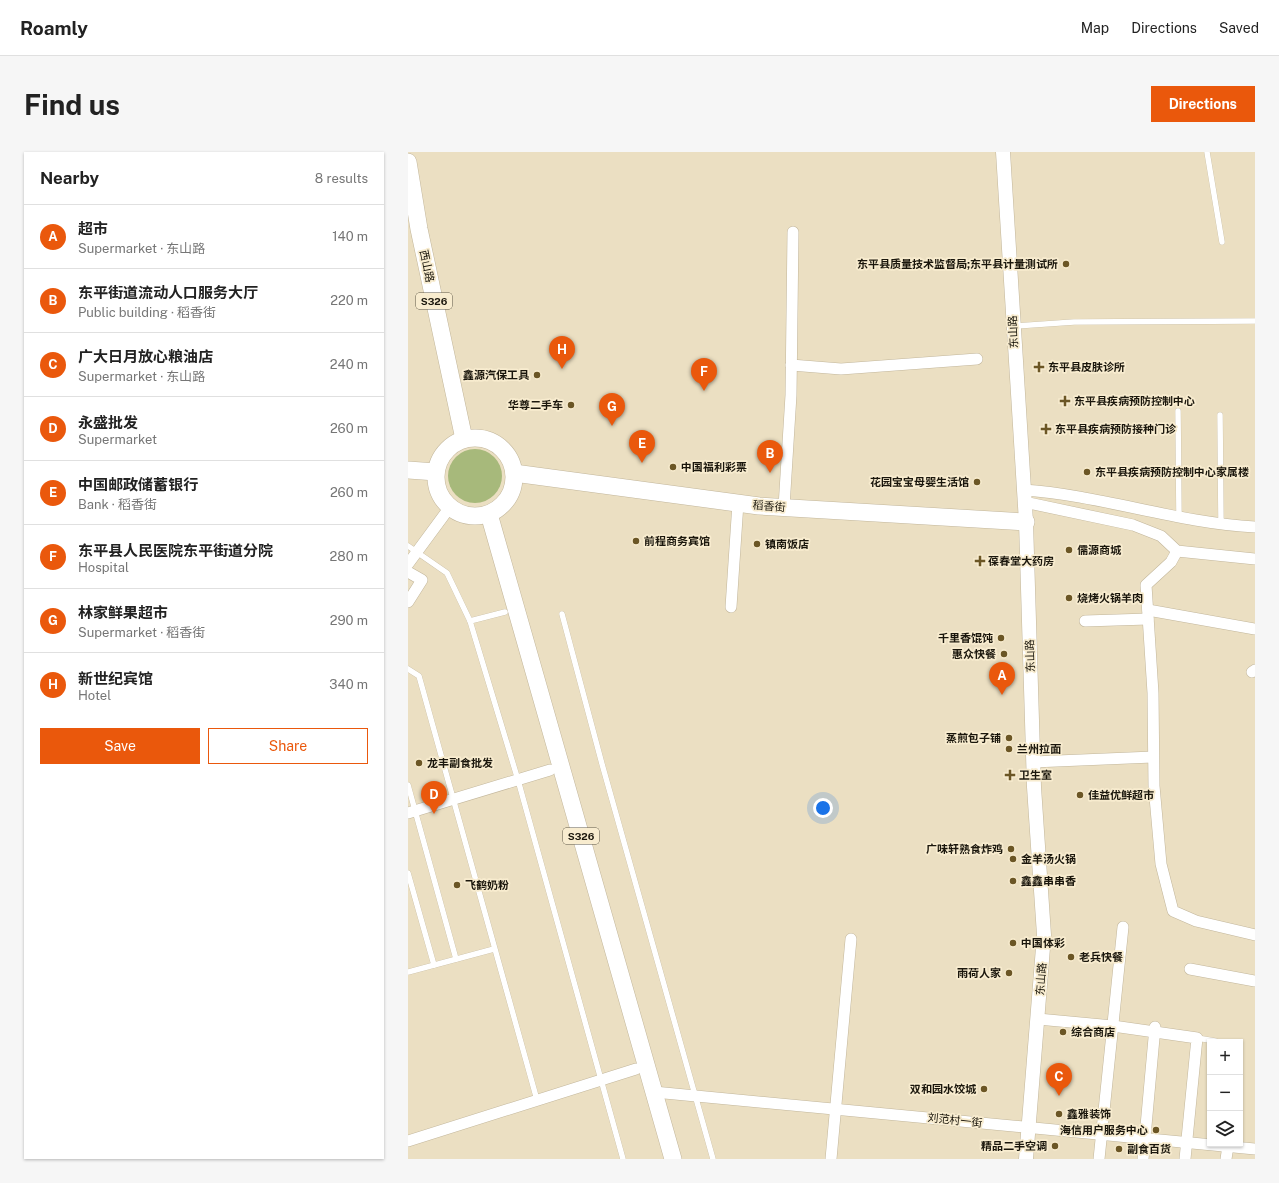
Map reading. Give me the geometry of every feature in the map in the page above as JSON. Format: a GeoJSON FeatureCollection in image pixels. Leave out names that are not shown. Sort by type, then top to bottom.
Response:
{"type":"FeatureCollection","features":[{"type":"Feature","properties":{"kind":"main road","name":"西山路"},"geometry":{"type":"LineString","coordinates":[[408,162],[419,229],[464,440]]}},
{"type":"Feature","properties":{"kind":"main road"},"geometry":{"type":"LineString","coordinates":[[471,438],[486,440],[500,447],[509,459],[514,474],[509,496],[500,507],[483,515],[463,514],[450,507],[440,495],[437,488],[436,472],[439,462],[445,452],[457,442],[464,440],[471,438]]}},
{"type":"Feature","properties":{"kind":"main road"},"geometry":{"type":"LineString","coordinates":[[408,470],[436,472]]}},
{"type":"Feature","properties":{"kind":"main road","name":"稻香街"},"geometry":{"type":"LineString","coordinates":[[514,474],[738,503],[1026,522]]}},
{"type":"Feature","properties":{"kind":"main road","name":"S326"},"geometry":{"type":"LineString","coordinates":[[483,515],[505,612],[662,1159]]}},
{"type":"Feature","properties":{"kind":"main road","name":"S326"},"geometry":{"type":"LineString","coordinates":[[483,515],[673,1159]]}},
{"type":"Feature","properties":{"kind":"street","name":"东山路"},"geometry":{"type":"LineString","coordinates":[[1003,152],[1026,522],[1033,762],[1044,935],[1026,1159]]}},
{"type":"Feature","properties":{"kind":"street"},"geometry":{"type":"LineString","coordinates":[[784,507],[791,365],[794,232]]}},
{"type":"Feature","properties":{"kind":"street"},"geometry":{"type":"LineString","coordinates":[[791,365],[841,369],[977,359]]}},
{"type":"Feature","properties":{"kind":"street"},"geometry":{"type":"LineString","coordinates":[[1024,496],[1049,492],[1179,517],[1255,527]]}},
{"type":"Feature","properties":{"kind":"street"},"geometry":{"type":"LineString","coordinates":[[1024,496],[1133,524],[1161,536],[1177,551],[1255,559]]}},
{"type":"Feature","properties":{"kind":"street"},"geometry":{"type":"LineString","coordinates":[[731,607],[738,503]]}},
{"type":"Feature","properties":{"kind":"street"},"geometry":{"type":"LineString","coordinates":[[408,564],[413,549],[450,507]]}},
{"type":"Feature","properties":{"kind":"street"},"geometry":{"type":"LineString","coordinates":[[1177,551],[1171,562],[1146,585],[1153,693],[1154,786],[1161,864],[1173,911],[1196,921],[1255,935]]}},
{"type":"Feature","properties":{"kind":"street"},"geometry":{"type":"LineString","coordinates":[[408,572],[422,580],[408,602]]}},
{"type":"Feature","properties":{"kind":"street"},"geometry":{"type":"LineString","coordinates":[[1085,621],[1148,614],[1255,629]]}},
{"type":"Feature","properties":{"kind":"street"},"geometry":{"type":"LineString","coordinates":[[1033,762],[1153,757]]}},
{"type":"Feature","properties":{"kind":"street"},"geometry":{"type":"LineString","coordinates":[[412,812],[550,770]]}},
{"type":"Feature","properties":{"kind":"street"},"geometry":{"type":"LineString","coordinates":[[1099,1159],[1123,927]]}},
{"type":"Feature","properties":{"kind":"street"},"geometry":{"type":"LineString","coordinates":[[831,1159],[851,939]]}},
{"type":"Feature","properties":{"kind":"street"},"geometry":{"type":"LineString","coordinates":[[1190,968],[1255,981]]}},
{"type":"Feature","properties":{"kind":"street"},"geometry":{"type":"LineString","coordinates":[[1038,1019],[1155,1030],[1197,1038],[1185,1159]]}},
{"type":"Feature","properties":{"kind":"street"},"geometry":{"type":"LineString","coordinates":[[1143,1159],[1155,1030]]}},
{"type":"Feature","properties":{"kind":"street"},"geometry":{"type":"LineString","coordinates":[[408,1141],[636,1069]]}},
{"type":"Feature","properties":{"kind":"street","name":"刘范村一街"},"geometry":{"type":"LineString","coordinates":[[654,1092],[1207,1143]]}},
{"type":"Feature","properties":{"kind":"street"},"geometry":{"type":"LineString","coordinates":[[1226,1159],[1228,1147]]}},
{"type":"Feature","properties":{"kind":"street","name":"刘范村一街"},"geometry":{"type":"LineString","coordinates":[[1242,1147],[1255,1149]]}},
{"type":"Feature","properties":{"kind":"lane"},"geometry":{"type":"LineString","coordinates":[[1207,152],[1222,242]]}},
{"type":"Feature","properties":{"kind":"lane"},"geometry":{"type":"LineString","coordinates":[[1013,326],[1074,322],[1255,321]]}},
{"type":"Feature","properties":{"kind":"lane"},"geometry":{"type":"LineString","coordinates":[[1178,411],[1179,517]]}},
{"type":"Feature","properties":{"kind":"lane"},"geometry":{"type":"LineString","coordinates":[[1220,415],[1221,523]]}},
{"type":"Feature","properties":{"kind":"lane"},"geometry":{"type":"LineString","coordinates":[[413,549],[446,573],[470,621],[518,780],[623,1159]]}},
{"type":"Feature","properties":{"kind":"lane"},"geometry":{"type":"LineString","coordinates":[[470,621],[505,612]]}},
{"type":"Feature","properties":{"kind":"lane"},"geometry":{"type":"LineString","coordinates":[[562,614],[602,764],[713,1159]]}},
{"type":"Feature","properties":{"kind":"lane"},"geometry":{"type":"LineString","coordinates":[[408,669],[419,676],[537,1100]]}},
{"type":"Feature","properties":{"kind":"lane"},"geometry":{"type":"LineString","coordinates":[[408,785],[412,812],[456,959]]}},
{"type":"Feature","properties":{"kind":"lane"},"geometry":{"type":"LineString","coordinates":[[408,873],[434,966]]}},
{"type":"Feature","properties":{"kind":"lane"},"geometry":{"type":"LineString","coordinates":[[408,972],[494,949]]}},
{"type":"Feature","properties":{"kind":"lane"},"geometry":{"type":"LineString","coordinates":[[1197,1038],[1207,1040]]}},
{"type":"Feature","properties":{"kind":"green space"},"geometry":{"type":"Polygon","coordinates":[[[470,449],[480,449],[490,453],[498,461],[502,471],[502,481],[498,491],[490,499],[480,503],[470,503],[460,499],[452,491],[448,481],[448,471],[452,461],[460,453],[470,449]]]}},
{"type":"Feature","properties":{"kind":"place","name":"东平县质量技术监督局;东平县计量测试所"},"geometry":{"type":"Point","coordinates":[1066,264]}},
{"type":"Feature","properties":{"kind":"place","name":"东平县皮肤诊所"},"geometry":{"type":"Point","coordinates":[1039,367]}},
{"type":"Feature","properties":{"kind":"place","name":"新世纪宾馆"},"geometry":{"type":"Point","coordinates":[562,369]}},
{"type":"Feature","properties":{"kind":"place","name":"鑫源汽保工具"},"geometry":{"type":"Point","coordinates":[537,375]}},
{"type":"Feature","properties":{"kind":"place","name":"东平县人民医院东平街道分院"},"geometry":{"type":"Point","coordinates":[704,391]}},
{"type":"Feature","properties":{"kind":"place","name":"东平县疾病预防控制中心"},"geometry":{"type":"Point","coordinates":[1065,401]}},
{"type":"Feature","properties":{"kind":"place","name":"华尊二手车"},"geometry":{"type":"Point","coordinates":[571,405]}},
{"type":"Feature","properties":{"kind":"place","name":"林家鲜果超市"},"geometry":{"type":"Point","coordinates":[612,426]}},
{"type":"Feature","properties":{"kind":"place","name":"东平县疾病预防接种门诊"},"geometry":{"type":"Point","coordinates":[1046,429]}},
{"type":"Feature","properties":{"kind":"place","name":"中国邮政储蓄银行"},"geometry":{"type":"Point","coordinates":[642,463]}},
{"type":"Feature","properties":{"kind":"place","name":"中国福利彩票"},"geometry":{"type":"Point","coordinates":[673,467]}},
{"type":"Feature","properties":{"kind":"place","name":"东平县疾病预防控制中心家属楼"},"geometry":{"type":"Point","coordinates":[1087,472]}},
{"type":"Feature","properties":{"kind":"place","name":"东平街道流动人口服务大厅"},"geometry":{"type":"Point","coordinates":[770,473]}},
{"type":"Feature","properties":{"kind":"place","name":"花园宝宝母婴生活馆"},"geometry":{"type":"Point","coordinates":[977,482]}},
{"type":"Feature","properties":{"kind":"place","name":"前程商务宾馆"},"geometry":{"type":"Point","coordinates":[636,541]}},
{"type":"Feature","properties":{"kind":"place","name":"镇南饭店"},"geometry":{"type":"Point","coordinates":[757,544]}},
{"type":"Feature","properties":{"kind":"place","name":"儒源商城"},"geometry":{"type":"Point","coordinates":[1069,550]}},
{"type":"Feature","properties":{"kind":"place","name":"葆春堂大药房"},"geometry":{"type":"Point","coordinates":[980,561]}},
{"type":"Feature","properties":{"kind":"place","name":"烧烤火锅羊肉"},"geometry":{"type":"Point","coordinates":[1069,598]}},
{"type":"Feature","properties":{"kind":"place","name":"千里香馄饨"},"geometry":{"type":"Point","coordinates":[1001,638]}},
{"type":"Feature","properties":{"kind":"place","name":"惠众快餐"},"geometry":{"type":"Point","coordinates":[1004,654]}},
{"type":"Feature","properties":{"kind":"place","name":"超市"},"geometry":{"type":"Point","coordinates":[1002,695]}},
{"type":"Feature","properties":{"kind":"place","name":"蒸煎包子铺"},"geometry":{"type":"Point","coordinates":[1009,738]}},
{"type":"Feature","properties":{"kind":"place","name":"兰州拉面"},"geometry":{"type":"Point","coordinates":[1009,749]}},
{"type":"Feature","properties":{"kind":"place","name":"龙丰副食批发"},"geometry":{"type":"Point","coordinates":[419,763]}},
{"type":"Feature","properties":{"kind":"place","name":"卫生室"},"geometry":{"type":"Point","coordinates":[1010,775]}},
{"type":"Feature","properties":{"kind":"place","name":"佳益优鲜超市"},"geometry":{"type":"Point","coordinates":[1080,795]}},
{"type":"Feature","properties":{"kind":"place","name":"永盛批发"},"geometry":{"type":"Point","coordinates":[434,814]}},
{"type":"Feature","properties":{"kind":"place","name":"广味轩熟食炸鸡"},"geometry":{"type":"Point","coordinates":[1011,849]}},
{"type":"Feature","properties":{"kind":"place","name":"金羊汤火锅"},"geometry":{"type":"Point","coordinates":[1013,859]}},
{"type":"Feature","properties":{"kind":"place","name":"鑫鑫串串香"},"geometry":{"type":"Point","coordinates":[1013,881]}},
{"type":"Feature","properties":{"kind":"place","name":"飞鹤奶粉"},"geometry":{"type":"Point","coordinates":[457,885]}},
{"type":"Feature","properties":{"kind":"place","name":"中国体彩"},"geometry":{"type":"Point","coordinates":[1013,943]}},
{"type":"Feature","properties":{"kind":"place","name":"老兵快餐"},"geometry":{"type":"Point","coordinates":[1071,957]}},
{"type":"Feature","properties":{"kind":"place","name":"雨荷人家"},"geometry":{"type":"Point","coordinates":[1009,973]}},
{"type":"Feature","properties":{"kind":"place","name":"综合商店"},"geometry":{"type":"Point","coordinates":[1063,1032]}},
{"type":"Feature","properties":{"kind":"place","name":"双和园水饺城"},"geometry":{"type":"Point","coordinates":[984,1089]}},
{"type":"Feature","properties":{"kind":"place","name":"广大日月放心粮油店"},"geometry":{"type":"Point","coordinates":[1059,1096]}},
{"type":"Feature","properties":{"kind":"place","name":"鑫雅装饰"},"geometry":{"type":"Point","coordinates":[1059,1114]}},
{"type":"Feature","properties":{"kind":"place","name":"海信用户服务中心"},"geometry":{"type":"Point","coordinates":[1156,1130]}},
{"type":"Feature","properties":{"kind":"place","name":"精品二手空调"},"geometry":{"type":"Point","coordinates":[1055,1146]}},
{"type":"Feature","properties":{"kind":"place","name":"副食百货"},"geometry":{"type":"Point","coordinates":[1119,1149]}}]}
